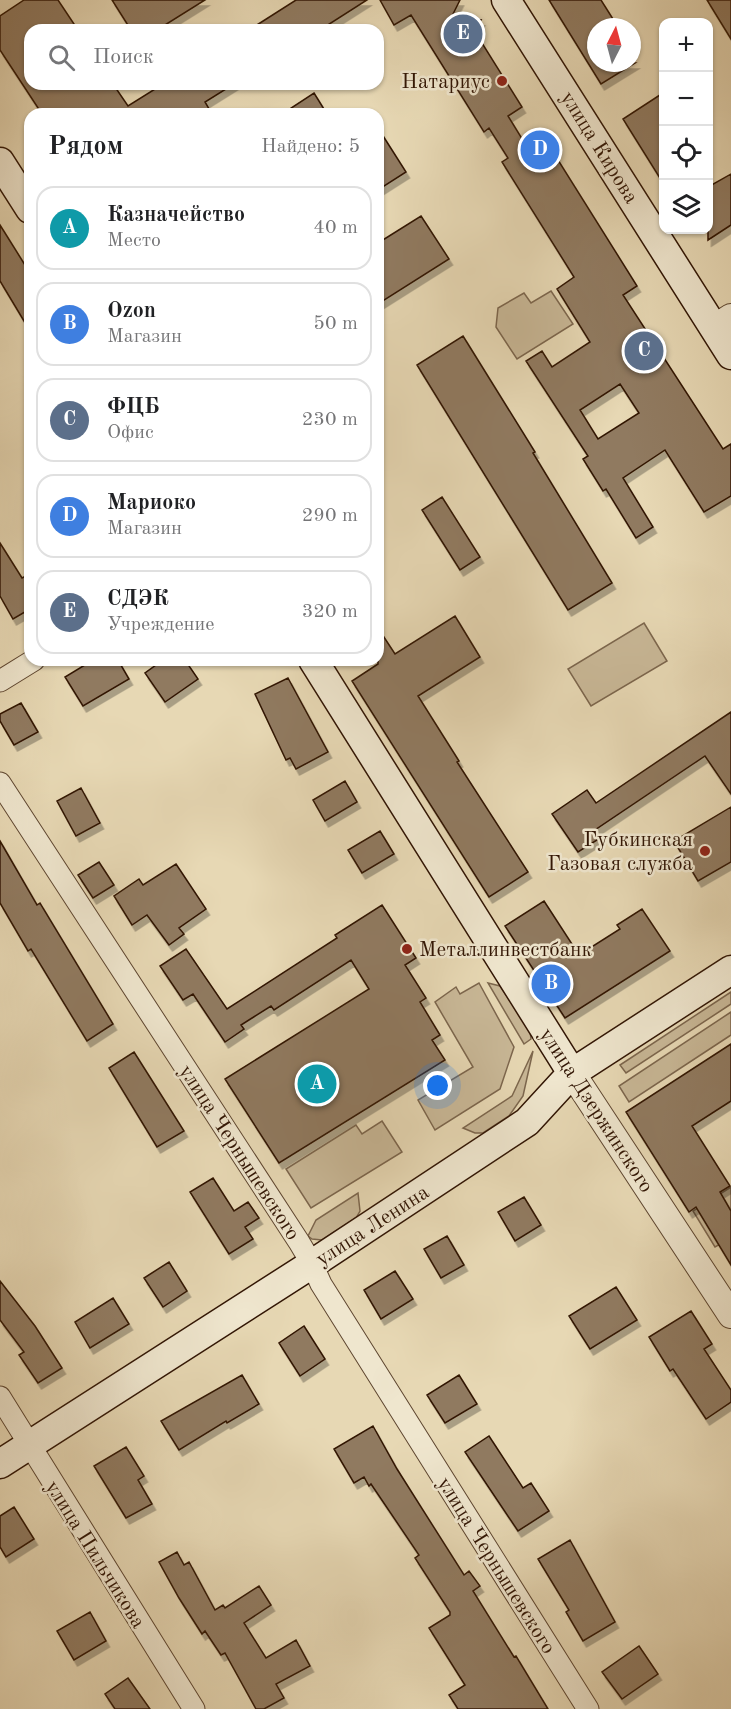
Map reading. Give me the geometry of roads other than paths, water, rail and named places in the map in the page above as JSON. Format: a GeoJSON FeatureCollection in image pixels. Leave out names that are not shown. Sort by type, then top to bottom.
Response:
{"type":"FeatureCollection","features":[{"type":"Feature","properties":{"kind":"main road","name":"улица Кирова"},"geometry":{"type":"LineString","coordinates":[[506,0],[722,322],[731,355]]}},
{"type":"Feature","properties":{"kind":"main road"},"geometry":{"type":"LineString","coordinates":[[0,162],[24,200]]}},
{"type":"Feature","properties":{"kind":"main road","name":"улица Дзержинского"},"geometry":{"type":"LineString","coordinates":[[317,666],[572,1073]]}},
{"type":"Feature","properties":{"kind":"main road","name":"улица Ленина"},"geometry":{"type":"LineString","coordinates":[[0,1464],[528,1122],[572,1073],[731,970]]}},
{"type":"Feature","properties":{"kind":"street"},"geometry":{"type":"LineString","coordinates":[[0,681],[24,666]]}},
{"type":"Feature","properties":{"kind":"street","name":"улица Чернышевского"},"geometry":{"type":"LineString","coordinates":[[0,783],[312,1264],[321,1284],[588,1709]]}},
{"type":"Feature","properties":{"kind":"street","name":"улица Дзержинского"},"geometry":{"type":"LineString","coordinates":[[572,1073],[731,1315]]}},
{"type":"Feature","properties":{"kind":"street","name":"улица Пильчикова"},"geometry":{"type":"LineString","coordinates":[[0,1397],[194,1709]]}},
{"type":"Feature","properties":{"kind":"place","name":"СДЭК"},"geometry":{"type":"Point","coordinates":[463,34]}},
{"type":"Feature","properties":{"kind":"place","name":"Натариус"},"geometry":{"type":"Point","coordinates":[502,81]}},
{"type":"Feature","properties":{"kind":"place","name":"Мариоко"},"geometry":{"type":"Point","coordinates":[540,150]}},
{"type":"Feature","properties":{"kind":"place","name":"ФЦБ"},"geometry":{"type":"Point","coordinates":[644,351]}},
{"type":"Feature","properties":{"kind":"place","name":"Губкинская Газовая служба"},"geometry":{"type":"Point","coordinates":[705,851]}},
{"type":"Feature","properties":{"kind":"place","name":"Металлинвестбанк"},"geometry":{"type":"Point","coordinates":[407,949]}},
{"type":"Feature","properties":{"kind":"place","name":"Ozon"},"geometry":{"type":"Point","coordinates":[551,984]}},
{"type":"Feature","properties":{"kind":"place","name":"Казначейство"},"geometry":{"type":"Point","coordinates":[317,1084]}}]}
